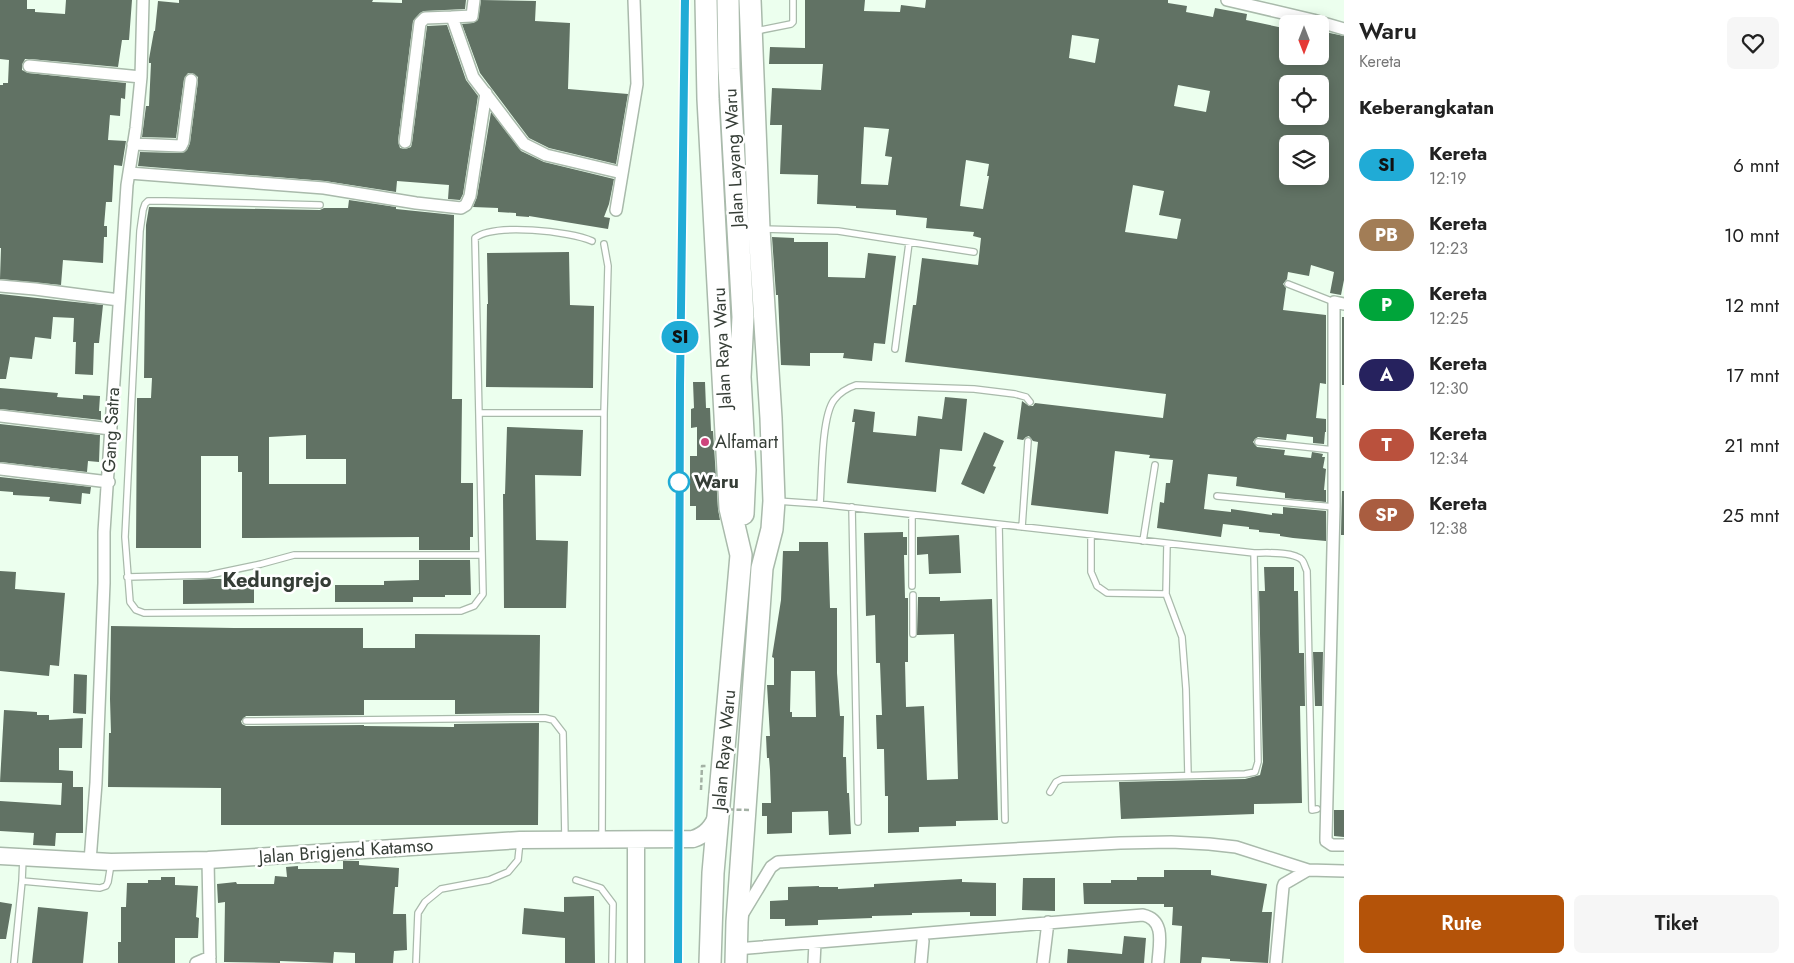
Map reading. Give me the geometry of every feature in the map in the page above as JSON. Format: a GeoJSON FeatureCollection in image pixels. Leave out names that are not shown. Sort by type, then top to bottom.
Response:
{"type":"FeatureCollection","features":[{"type":"Feature","properties":{"kind":"highway","name":"Jalan Raya Waru"},"geometry":{"type":"LineString","coordinates":[[706,0],[708,99],[730,508],[741,555],[716,811],[710,963]]}},
{"type":"Feature","properties":{"kind":"highway","name":"Jalan Layang Waru"},"geometry":{"type":"LineString","coordinates":[[728,0],[729,69],[742,317],[740,377],[745,470],[741,555]]}},
{"type":"Feature","properties":{"kind":"highway","name":"Jalan Raya Waru"},"geometry":{"type":"LineString","coordinates":[[736,956],[762,568],[772,529],[774,501],[771,418],[759,230],[750,0]]}},
{"type":"Feature","properties":{"kind":"highway","name":"Jalan Layang Waru"},"geometry":{"type":"LineString","coordinates":[[742,317],[752,376],[761,511],[762,568]]}},
{"type":"Feature","properties":{"kind":"street","name":"Gang Satra"},"geometry":{"type":"LineString","coordinates":[[90,861],[96,783],[104,583],[104,532],[109,482],[119,300],[129,173],[142,76],[144,0]]}},
{"type":"Feature","properties":{"kind":"street"},"geometry":{"type":"LineString","coordinates":[[406,142],[420,23],[425,18],[472,16],[474,0]]}},
{"type":"Feature","properties":{"kind":"street"},"geometry":{"type":"LineString","coordinates":[[616,210],[637,84],[634,0]]}},
{"type":"Feature","properties":{"kind":"street"},"geometry":{"type":"LineString","coordinates":[[1227,0],[1344,29]]}},
{"type":"Feature","properties":{"kind":"street"},"geometry":{"type":"LineString","coordinates":[[452,17],[470,70],[524,144],[546,155],[622,173]]}},
{"type":"Feature","properties":{"kind":"street"},"geometry":{"type":"LineString","coordinates":[[29,66],[142,76]]}},
{"type":"Feature","properties":{"kind":"street"},"geometry":{"type":"LineString","coordinates":[[133,144],[181,146],[191,80]]}},
{"type":"Feature","properties":{"kind":"street"},"geometry":{"type":"LineString","coordinates":[[129,173],[324,188],[416,203],[461,208],[466,205],[470,196],[486,93]]}},
{"type":"Feature","properties":{"kind":"street"},"geometry":{"type":"LineString","coordinates":[[0,286],[119,300]]}},
{"type":"Feature","properties":{"kind":"street"},"geometry":{"type":"LineString","coordinates":[[1339,303],[1334,450],[1334,507],[1339,549],[1326,841],[1332,845],[1344,846]]}},
{"type":"Feature","properties":{"kind":"street"},"geometry":{"type":"LineString","coordinates":[[0,416],[111,429]]}},
{"type":"Feature","properties":{"kind":"street"},"geometry":{"type":"LineString","coordinates":[[0,469],[109,482]]}},
{"type":"Feature","properties":{"kind":"street"},"geometry":{"type":"LineString","coordinates":[[713,873],[706,854],[693,839],[706,833],[711,827],[716,811]]}},
{"type":"Feature","properties":{"kind":"street","name":"Jalan Brigjend Katamso"},"geometry":{"type":"LineString","coordinates":[[0,856],[111,862],[208,860],[520,840],[693,839]]}},
{"type":"Feature","properties":{"kind":"street"},"geometry":{"type":"LineString","coordinates":[[636,840],[636,963]]}},
{"type":"Feature","properties":{"kind":"street"},"geometry":{"type":"LineString","coordinates":[[737,922],[771,866],[778,862],[1171,842],[1236,847],[1308,870],[1344,871]]}},
{"type":"Feature","properties":{"kind":"street"},"geometry":{"type":"LineString","coordinates":[[196,963],[210,960],[208,860]]}},
{"type":"Feature","properties":{"kind":"street"},"geometry":{"type":"LineString","coordinates":[[1276,963],[1284,884],[1308,870]]}},
{"type":"Feature","properties":{"kind":"street"},"geometry":{"type":"LineString","coordinates":[[736,956],[815,943],[1143,914],[1154,919],[1158,925],[1160,943],[1158,963]]}},
{"type":"Feature","properties":{"kind":"street"},"geometry":{"type":"LineString","coordinates":[[1043,963],[1048,922]]}},
{"type":"Feature","properties":{"kind":"street"},"geometry":{"type":"LineString","coordinates":[[921,963],[923,941]]}},
{"type":"Feature","properties":{"kind":"street"},"geometry":{"type":"LineString","coordinates":[[814,963],[815,943]]}},
{"type":"Feature","properties":{"kind":"lane"},"geometry":{"type":"LineString","coordinates":[[751,32],[791,24],[793,22],[793,0]]}},
{"type":"Feature","properties":{"kind":"lane"},"geometry":{"type":"LineString","coordinates":[[320,206],[182,201],[148,202],[145,204],[140,231],[125,537],[130,602],[136,610],[144,613],[461,611],[474,606],[483,594],[475,238],[482,234],[522,230],[560,232],[592,241]]}},
{"type":"Feature","properties":{"kind":"lane"},"geometry":{"type":"LineString","coordinates":[[759,230],[838,231],[974,252]]}},
{"type":"Feature","properties":{"kind":"lane"},"geometry":{"type":"LineString","coordinates":[[895,349],[908,243]]}},
{"type":"Feature","properties":{"kind":"lane"},"geometry":{"type":"LineString","coordinates":[[602,841],[604,413],[608,266],[604,244]]}},
{"type":"Feature","properties":{"kind":"lane"},"geometry":{"type":"LineString","coordinates":[[1288,284],[1339,303]]}},
{"type":"Feature","properties":{"kind":"lane"},"geometry":{"type":"LineString","coordinates":[[820,504],[827,416],[833,401],[844,390],[856,384],[974,389],[1015,394],[1026,397],[1030,402]]}},
{"type":"Feature","properties":{"kind":"lane"},"geometry":{"type":"LineString","coordinates":[[478,413],[604,413]]}},
{"type":"Feature","properties":{"kind":"lane"},"geometry":{"type":"LineString","coordinates":[[1022,528],[1028,441]]}},
{"type":"Feature","properties":{"kind":"lane"},"geometry":{"type":"LineString","coordinates":[[1258,442],[1334,450]]}},
{"type":"Feature","properties":{"kind":"lane"},"geometry":{"type":"LineString","coordinates":[[1143,541],[1155,464]]}},
{"type":"Feature","properties":{"kind":"lane"},"geometry":{"type":"LineString","coordinates":[[1217,496],[1334,507]]}},
{"type":"Feature","properties":{"kind":"lane"},"geometry":{"type":"LineString","coordinates":[[774,501],[852,507],[1022,528],[1254,553],[1288,554],[1302,559],[1307,571],[1312,810],[1317,809]]}},
{"type":"Feature","properties":{"kind":"lane"},"geometry":{"type":"LineString","coordinates":[[852,507],[858,822]]}},
{"type":"Feature","properties":{"kind":"lane"},"geometry":{"type":"LineString","coordinates":[[912,515],[912,586]]}},
{"type":"Feature","properties":{"kind":"lane"},"geometry":{"type":"LineString","coordinates":[[999,525],[1005,820]]}},
{"type":"Feature","properties":{"kind":"lane"},"geometry":{"type":"LineString","coordinates":[[1091,535],[1092,572],[1097,586],[1107,593],[1166,594]]}},
{"type":"Feature","properties":{"kind":"lane"},"geometry":{"type":"LineString","coordinates":[[1167,544],[1166,594],[1182,637],[1186,689],[1188,775]]}},
{"type":"Feature","properties":{"kind":"lane"},"geometry":{"type":"LineString","coordinates":[[1050,792],[1056,782],[1062,779],[1245,774],[1255,772],[1258,762],[1254,553]]}},
{"type":"Feature","properties":{"kind":"lane"},"geometry":{"type":"LineString","coordinates":[[127,577],[209,575],[294,555],[482,555]]}},
{"type":"Feature","properties":{"kind":"lane"},"geometry":{"type":"LineString","coordinates":[[913,595],[913,634]]}},
{"type":"Feature","properties":{"kind":"lane"},"geometry":{"type":"LineString","coordinates":[[246,720],[535,718],[553,720],[563,733],[565,840]]}},
{"type":"Feature","properties":{"kind":"lane"},"geometry":{"type":"LineString","coordinates":[[416,963],[418,913],[425,902],[441,889],[489,880],[508,872],[518,860],[520,840]]}},
{"type":"Feature","properties":{"kind":"lane"},"geometry":{"type":"LineString","coordinates":[[14,963],[23,858]]}},
{"type":"Feature","properties":{"kind":"lane"},"geometry":{"type":"LineString","coordinates":[[22,881],[100,888],[106,886],[108,882],[111,862]]}},
{"type":"Feature","properties":{"kind":"lane"},"geometry":{"type":"LineString","coordinates":[[576,880],[601,888],[613,904],[612,963]]}},
{"type":"Feature","properties":{"kind":"path"},"geometry":{"type":"LineString","coordinates":[[701,791],[702,766]]}},
{"type":"Feature","properties":{"kind":"path"},"geometry":{"type":"LineString","coordinates":[[716,811],[749,810]]}},
{"type":"Feature","properties":{"kind":"building"},"geometry":{"type":"Polygon","coordinates":[[[0,0],[27,0],[27,9],[35,9],[35,12],[65,14],[66,0],[132,0],[129,40],[122,40],[118,67],[30,59],[25,59],[22,65],[22,70],[28,73],[126,83],[125,99],[121,98],[120,116],[110,115],[108,140],[126,141],[122,166],[114,165],[112,202],[106,202],[104,226],[107,226],[107,237],[104,237],[103,263],[63,260],[61,285],[0,279],[0,85],[8,83],[9,60],[0,59],[0,0]]]}},
{"type":"Feature","properties":{"kind":"building"},"geometry":{"type":"Polygon","coordinates":[[[179,0],[373,0],[372,2],[402,3],[402,0],[466,0],[465,9],[424,11],[413,21],[398,141],[400,148],[411,147],[427,26],[447,25],[466,80],[478,96],[463,194],[460,200],[448,199],[449,185],[397,181],[396,192],[325,181],[138,166],[140,152],[181,153],[187,150],[190,143],[198,81],[198,77],[192,73],[188,73],[184,79],[176,138],[142,137],[146,106],[149,106],[151,63],[149,63],[149,59],[155,31],[158,1],[179,3],[179,0]]]}},
{"type":"Feature","properties":{"kind":"building"},"geometry":{"type":"Polygon","coordinates":[[[481,0],[536,1],[535,21],[570,23],[568,89],[628,94],[616,164],[549,148],[529,138],[480,73],[462,24],[473,23],[478,20],[481,0]]]}},
{"type":"Feature","properties":{"kind":"building"},"geometry":{"type":"Polygon","coordinates":[[[805,0],[865,0],[864,11],[900,12],[901,5],[925,8],[926,0],[1168,0],[1168,3],[1187,6],[1186,12],[1213,17],[1215,8],[1247,14],[1246,20],[1279,27],[1279,65],[1329,65],[1329,33],[1344,36],[1344,280],[1341,295],[1330,293],[1334,272],[1311,265],[1309,276],[1288,272],[1287,279],[1283,284],[1286,288],[1283,310],[1326,315],[1326,384],[1320,383],[1316,418],[1326,419],[1324,444],[1313,443],[1313,437],[1287,434],[1286,440],[1258,437],[1253,442],[1257,447],[1285,450],[1284,455],[1311,458],[1312,452],[1323,454],[1322,457],[1325,457],[1323,468],[1326,469],[1324,490],[1326,490],[1326,502],[1285,498],[1285,493],[1236,486],[1237,477],[1208,474],[1204,509],[1231,512],[1231,509],[1272,515],[1272,513],[1283,514],[1283,507],[1326,511],[1326,541],[1280,536],[1280,534],[1259,532],[1259,530],[1249,529],[1249,527],[1223,524],[1221,537],[1157,528],[1160,502],[1164,503],[1166,483],[1170,483],[1173,460],[1149,458],[1150,455],[1115,451],[1108,514],[1031,505],[1038,442],[1033,441],[1029,436],[1023,440],[1017,439],[1022,401],[1029,406],[1033,406],[1035,403],[1163,418],[1166,394],[905,362],[913,305],[916,305],[922,258],[978,265],[981,238],[973,236],[974,232],[926,228],[927,218],[896,215],[896,210],[817,204],[818,175],[780,174],[782,125],[770,125],[772,88],[821,90],[823,64],[769,64],[770,47],[805,48],[805,0]],[[1072,35],[1069,58],[1095,63],[1099,39],[1072,35]],[[1178,85],[1174,106],[1206,112],[1210,91],[1178,85]],[[864,127],[861,184],[888,185],[892,157],[885,156],[889,129],[864,127]],[[966,160],[960,206],[983,209],[989,176],[987,176],[989,164],[966,160]],[[1133,185],[1125,232],[1177,239],[1181,219],[1159,215],[1164,191],[1133,185]]]}},
{"type":"Feature","properties":{"kind":"building"},"geometry":{"type":"Polygon","coordinates":[[[491,112],[521,151],[544,162],[614,179],[609,204],[604,217],[610,218],[608,229],[529,216],[516,216],[516,213],[498,212],[498,208],[473,207],[477,197],[491,112]]]}},
{"type":"Feature","properties":{"kind":"building"},"geometry":{"type":"Polygon","coordinates":[[[349,200],[396,207],[396,209],[454,215],[452,399],[462,399],[461,483],[473,483],[473,537],[470,537],[470,550],[419,550],[419,537],[242,538],[242,472],[238,472],[238,456],[201,456],[201,548],[136,548],[137,398],[151,398],[152,378],[144,378],[146,225],[149,207],[320,210],[324,208],[348,208],[349,200]],[[306,435],[269,437],[269,484],[346,484],[346,459],[306,459],[306,435]]]}},
{"type":"Feature","properties":{"kind":"building"},"geometry":{"type":"Polygon","coordinates":[[[772,237],[794,238],[794,242],[828,242],[828,277],[865,278],[868,253],[896,256],[885,344],[874,343],[872,361],[843,358],[844,353],[810,353],[810,366],[781,365],[778,295],[776,295],[772,237]]]}},
{"type":"Feature","properties":{"kind":"building"},"geometry":{"type":"Polygon","coordinates":[[[569,252],[570,305],[594,306],[593,388],[486,387],[487,253],[569,252]]]}},
{"type":"Feature","properties":{"kind":"building"},"geometry":{"type":"Polygon","coordinates":[[[0,294],[103,305],[99,343],[94,343],[93,375],[75,374],[76,342],[73,342],[74,318],[53,317],[51,339],[35,337],[32,359],[10,357],[6,379],[0,379],[0,294]]]}},
{"type":"Feature","properties":{"kind":"building"},"geometry":{"type":"Polygon","coordinates":[[[1342,317],[1344,317],[1344,385],[1342,385],[1342,317]]]}},
{"type":"Feature","properties":{"kind":"building"},"geometry":{"type":"Polygon","coordinates":[[[693,382],[705,382],[706,408],[710,408],[711,431],[713,431],[720,520],[696,520],[696,506],[690,506],[690,456],[697,456],[697,427],[691,428],[691,409],[694,408],[693,382]]]}},
{"type":"Feature","properties":{"kind":"building"},"geometry":{"type":"Polygon","coordinates":[[[0,388],[58,393],[57,397],[83,399],[83,395],[100,396],[99,411],[101,411],[101,420],[0,409],[0,388]]]}},
{"type":"Feature","properties":{"kind":"building"},"geometry":{"type":"Polygon","coordinates":[[[945,397],[967,399],[962,451],[940,449],[936,492],[847,483],[855,422],[852,422],[854,409],[875,412],[873,432],[916,436],[918,416],[942,419],[945,397]]]}},
{"type":"Feature","properties":{"kind":"building"},"geometry":{"type":"Polygon","coordinates":[[[0,424],[100,435],[99,462],[88,461],[87,472],[0,462],[0,424]]]}},
{"type":"Feature","properties":{"kind":"building"},"geometry":{"type":"Polygon","coordinates":[[[507,427],[583,430],[581,476],[535,475],[536,540],[568,541],[566,608],[504,608],[503,494],[505,494],[507,427]]]}},
{"type":"Feature","properties":{"kind":"building"},"geometry":{"type":"Polygon","coordinates":[[[984,432],[1004,441],[993,466],[996,467],[984,494],[961,484],[984,432]]]}},
{"type":"Feature","properties":{"kind":"building"},"geometry":{"type":"Polygon","coordinates":[[[0,477],[91,487],[90,494],[82,493],[81,504],[49,501],[50,497],[13,495],[13,492],[0,491],[0,477]]]}},
{"type":"Feature","properties":{"kind":"building"},"geometry":{"type":"Polygon","coordinates":[[[1342,491],[1344,491],[1344,535],[1341,535],[1342,491]]]}},
{"type":"Feature","properties":{"kind":"building"},"geometry":{"type":"Polygon","coordinates":[[[903,532],[903,537],[907,537],[907,555],[904,555],[905,598],[908,598],[908,662],[905,662],[906,707],[924,706],[927,780],[958,779],[954,634],[917,635],[918,597],[940,597],[940,601],[992,599],[998,820],[956,821],[956,826],[919,827],[919,832],[888,833],[888,796],[885,796],[884,749],[877,749],[876,715],[882,715],[880,663],[876,663],[875,615],[866,616],[864,533],[903,532]]]}},
{"type":"Feature","properties":{"kind":"building"},"geometry":{"type":"Polygon","coordinates":[[[959,535],[961,573],[929,574],[928,554],[917,555],[917,537],[959,535]]]}},
{"type":"Feature","properties":{"kind":"building"},"geometry":{"type":"Polygon","coordinates":[[[799,542],[828,542],[830,608],[837,608],[837,673],[840,716],[844,716],[843,757],[846,757],[851,834],[829,835],[828,811],[792,812],[792,833],[767,834],[767,816],[762,816],[762,803],[771,803],[766,736],[770,736],[767,685],[774,685],[774,658],[772,657],[781,600],[783,551],[799,551],[799,542]],[[791,671],[790,712],[792,712],[792,717],[816,717],[815,671],[791,671]]]}},
{"type":"Feature","properties":{"kind":"building"},"geometry":{"type":"Polygon","coordinates":[[[419,560],[470,560],[471,595],[413,597],[413,602],[335,602],[335,585],[384,585],[384,581],[419,580],[419,560]]]}},
{"type":"Feature","properties":{"kind":"building"},"geometry":{"type":"Polygon","coordinates":[[[1264,567],[1294,567],[1294,591],[1298,591],[1299,653],[1304,653],[1305,706],[1300,706],[1302,803],[1254,804],[1254,814],[1121,819],[1119,782],[1245,779],[1260,775],[1263,762],[1259,591],[1265,591],[1264,567]]]}},
{"type":"Feature","properties":{"kind":"building"},"geometry":{"type":"Polygon","coordinates":[[[0,571],[16,572],[15,589],[65,593],[59,666],[50,665],[49,676],[0,671],[0,571]]]}},
{"type":"Feature","properties":{"kind":"building"},"geometry":{"type":"Polygon","coordinates":[[[254,579],[254,603],[183,604],[183,580],[254,579]]]}},
{"type":"Feature","properties":{"kind":"building"},"geometry":{"type":"Polygon","coordinates":[[[111,626],[363,628],[363,648],[415,648],[415,634],[540,635],[539,713],[455,714],[455,700],[364,700],[364,715],[246,716],[241,721],[246,726],[364,725],[454,727],[454,724],[539,723],[538,825],[221,825],[221,788],[108,787],[109,733],[111,733],[111,626]]]}},
{"type":"Feature","properties":{"kind":"building"},"geometry":{"type":"Polygon","coordinates":[[[1313,652],[1323,652],[1322,706],[1315,706],[1313,652]]]}},
{"type":"Feature","properties":{"kind":"building"},"geometry":{"type":"Polygon","coordinates":[[[74,674],[87,675],[86,714],[73,713],[74,674]]]}},
{"type":"Feature","properties":{"kind":"building"},"geometry":{"type":"Polygon","coordinates":[[[4,710],[37,712],[37,715],[49,715],[49,720],[83,718],[82,748],[59,748],[59,770],[73,771],[73,787],[83,787],[83,833],[56,833],[55,846],[33,845],[34,833],[0,831],[0,801],[61,805],[62,783],[0,782],[4,710]]]}},
{"type":"Feature","properties":{"kind":"building"},"geometry":{"type":"Polygon","coordinates":[[[1334,810],[1344,810],[1344,837],[1334,836],[1334,810]]]}},
{"type":"Feature","properties":{"kind":"building"},"geometry":{"type":"Polygon","coordinates":[[[343,861],[359,861],[359,865],[399,868],[398,887],[395,887],[393,914],[406,914],[407,950],[394,951],[393,963],[355,963],[355,953],[334,952],[333,963],[280,961],[280,963],[224,962],[225,902],[218,903],[217,884],[236,882],[237,884],[274,884],[275,876],[287,877],[286,867],[298,866],[298,869],[343,869],[343,861]]]}},
{"type":"Feature","properties":{"kind":"building"},"geometry":{"type":"Polygon","coordinates":[[[1164,870],[1211,870],[1211,875],[1267,884],[1262,912],[1272,912],[1268,963],[1202,957],[1201,963],[1180,963],[1182,926],[1172,925],[1173,907],[1164,907],[1164,904],[1084,904],[1083,883],[1111,883],[1111,880],[1137,880],[1137,877],[1164,877],[1164,870]]]}},
{"type":"Feature","properties":{"kind":"building"},"geometry":{"type":"Polygon","coordinates":[[[161,877],[175,877],[175,885],[198,886],[196,917],[199,918],[198,938],[175,938],[175,963],[118,963],[118,942],[121,942],[121,907],[126,907],[127,883],[148,883],[148,880],[161,880],[161,877]]]}},
{"type":"Feature","properties":{"kind":"building"},"geometry":{"type":"Polygon","coordinates":[[[1023,878],[1055,878],[1055,911],[1022,910],[1023,878]]]}},
{"type":"Feature","properties":{"kind":"building"},"geometry":{"type":"Polygon","coordinates":[[[962,879],[962,882],[996,883],[996,916],[970,916],[970,912],[912,913],[912,915],[872,916],[872,918],[818,920],[818,925],[785,926],[785,919],[770,919],[770,901],[788,900],[788,887],[819,886],[838,887],[838,889],[874,887],[874,884],[962,879]]]}},
{"type":"Feature","properties":{"kind":"building"},"geometry":{"type":"Polygon","coordinates":[[[594,896],[595,963],[565,963],[565,938],[522,934],[524,908],[564,912],[564,897],[594,896]]]}},
{"type":"Feature","properties":{"kind":"building"},"geometry":{"type":"Polygon","coordinates":[[[0,902],[12,904],[6,939],[0,939],[0,902]]]}},
{"type":"Feature","properties":{"kind":"building"},"geometry":{"type":"Polygon","coordinates":[[[38,907],[88,912],[83,963],[32,963],[38,907]]]}},
{"type":"Feature","properties":{"kind":"building"},"geometry":{"type":"Polygon","coordinates":[[[1124,936],[1146,938],[1144,963],[1067,963],[1068,949],[1122,954],[1124,936]]]}},
{"type":"Feature","properties":{"kind":"railway"},"geometry":{"type":"LineString","coordinates":[[678,963],[680,385],[685,0]]}},
{"type":"Feature","properties":{"kind":"train","name":"SI"},"geometry":{"type":"LineString","coordinates":[[678,963],[680,385],[685,0]]}},
{"type":"Feature","properties":{"kind":"place","name":"Alfamart"},"geometry":{"type":"Point","coordinates":[705,442]}},
{"type":"Feature","properties":{"kind":"place","name":"Waru"},"geometry":{"type":"Point","coordinates":[679,482]}},
{"type":"Feature","properties":{"kind":"district","name":"Kedungrejo"},"geometry":{"type":"Point","coordinates":[277,580]}}]}
